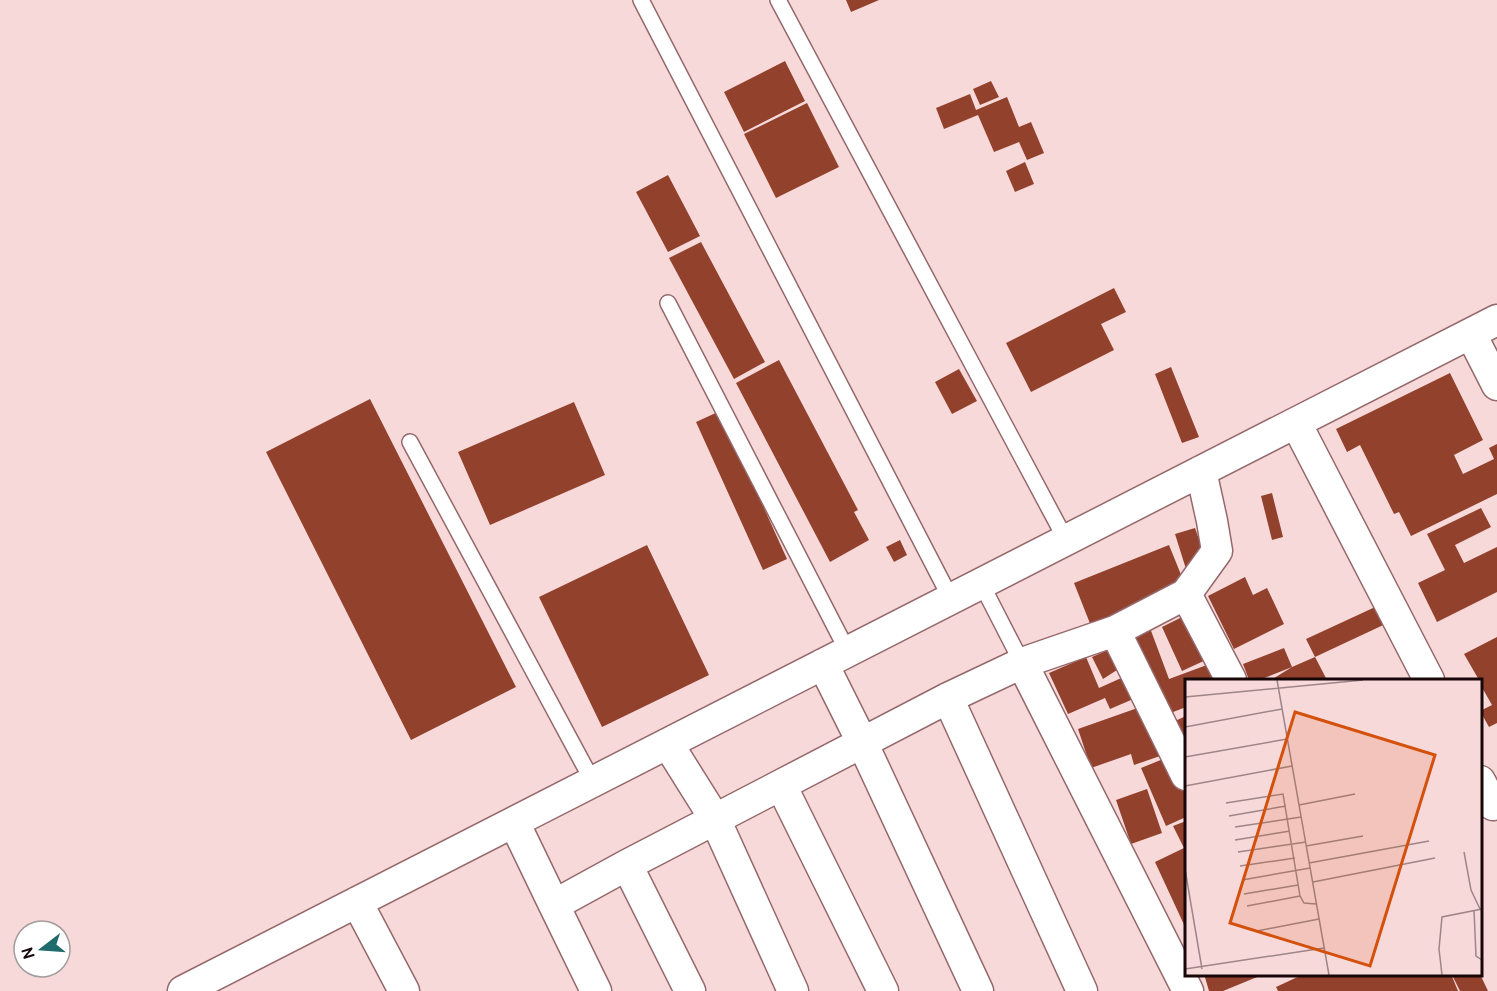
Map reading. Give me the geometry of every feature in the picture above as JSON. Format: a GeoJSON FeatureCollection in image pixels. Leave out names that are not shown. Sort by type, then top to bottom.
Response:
{"type":"FeatureCollection","features":[{"type":"Feature","properties":{"kind":"street"},"geometry":{"type":"LineString","coordinates":[[186,990],[1497,320]]}},
{"type":"Feature","properties":{"kind":"street"},"geometry":{"type":"LineString","coordinates":[[1471,334],[1497,385]]}},
{"type":"Feature","properties":{"kind":"street"},"geometry":{"type":"LineString","coordinates":[[1296,423],[1428,679]]}},
{"type":"Feature","properties":{"kind":"street"},"geometry":{"type":"LineString","coordinates":[[554,905],[948,698],[1022,663],[1115,631],[1186,594],[1217,551],[1201,471]]}},
{"type":"Feature","properties":{"kind":"street"},"geometry":{"type":"LineString","coordinates":[[1186,594],[1230,679]]}},
{"type":"Feature","properties":{"kind":"street"},"geometry":{"type":"LineString","coordinates":[[1115,631],[1185,774]]}},
{"type":"Feature","properties":{"kind":"street"},"geometry":{"type":"LineString","coordinates":[[836,658],[862,742],[978,991]]}},
{"type":"Feature","properties":{"kind":"street"},"geometry":{"type":"LineString","coordinates":[[1022,663],[1188,991]]}},
{"type":"Feature","properties":{"kind":"street"},"geometry":{"type":"LineString","coordinates":[[948,698],[1082,991]]}},
{"type":"Feature","properties":{"kind":"street"},"geometry":{"type":"LineString","coordinates":[[668,744],[715,819],[793,991]]}},
{"type":"Feature","properties":{"kind":"street"},"geometry":{"type":"LineString","coordinates":[[781,785],[883,991]]}},
{"type":"Feature","properties":{"kind":"street"},"geometry":{"type":"LineString","coordinates":[[514,822],[596,991]]}},
{"type":"Feature","properties":{"kind":"street"},"geometry":{"type":"LineString","coordinates":[[627,865],[690,991]]}},
{"type":"Feature","properties":{"kind":"street"},"geometry":{"type":"LineString","coordinates":[[357,902],[404,991]]}},
{"type":"Feature","properties":{"kind":"lane"},"geometry":{"type":"LineString","coordinates":[[641,0],[951,599]]}},
{"type":"Feature","properties":{"kind":"lane"},"geometry":{"type":"LineString","coordinates":[[778,0],[1066,540]]}},
{"type":"Feature","properties":{"kind":"lane"},"geometry":{"type":"LineString","coordinates":[[668,303],[836,658]]}},
{"type":"Feature","properties":{"kind":"lane"},"geometry":{"type":"LineString","coordinates":[[410,442],[593,782]]}},
{"type":"Feature","properties":{"kind":"lane"},"geometry":{"type":"LineString","coordinates":[[981,584],[1022,663]]}},
{"type":"Feature","properties":{"kind":"building"},"geometry":{"type":"Polygon","coordinates":[[[846,0],[879,0],[851,12],[846,0]]]}},
{"type":"Feature","properties":{"kind":"building"},"geometry":{"type":"Polygon","coordinates":[[[785,61],[805,101],[744,132],[724,92],[785,61]]]}},
{"type":"Feature","properties":{"kind":"building"},"geometry":{"type":"Polygon","coordinates":[[[991,81],[999,97],[980,105],[973,89],[991,81]]]}},
{"type":"Feature","properties":{"kind":"building"},"geometry":{"type":"Polygon","coordinates":[[[970,94],[976,110],[1007,97],[1019,127],[1031,122],[1044,153],[1027,160],[1019,142],[994,152],[978,115],[944,129],[936,108],[970,94]]]}},
{"type":"Feature","properties":{"kind":"building"},"geometry":{"type":"Polygon","coordinates":[[[807,103],[839,167],[776,198],[744,134],[807,103]]]}},
{"type":"Feature","properties":{"kind":"building"},"geometry":{"type":"Polygon","coordinates":[[[1025,162],[1034,184],[1015,192],[1006,171],[1025,162]]]}},
{"type":"Feature","properties":{"kind":"building"},"geometry":{"type":"Polygon","coordinates":[[[668,175],[700,236],[668,252],[636,192],[668,175]]]}},
{"type":"Feature","properties":{"kind":"building"},"geometry":{"type":"Polygon","coordinates":[[[701,242],[765,362],[734,379],[669,258],[701,242]]]}},
{"type":"Feature","properties":{"kind":"building"},"geometry":{"type":"Polygon","coordinates":[[[1114,288],[1126,312],[1101,324],[1114,350],[1031,392],[1006,343],[1114,288]]]}},
{"type":"Feature","properties":{"kind":"building"},"geometry":{"type":"Polygon","coordinates":[[[779,360],[858,510],[854,512],[869,540],[830,562],[736,383],[779,360]]]}},
{"type":"Feature","properties":{"kind":"building"},"geometry":{"type":"Polygon","coordinates":[[[1171,367],[1199,437],[1182,443],[1155,374],[1171,367]]]}},
{"type":"Feature","properties":{"kind":"building"},"geometry":{"type":"Polygon","coordinates":[[[959,369],[977,401],[952,414],[935,382],[959,369]]]}},
{"type":"Feature","properties":{"kind":"building"},"geometry":{"type":"Polygon","coordinates":[[[1450,373],[1483,440],[1454,455],[1463,474],[1494,459],[1489,448],[1497,444],[1497,494],[1411,536],[1399,512],[1394,514],[1360,445],[1347,452],[1336,429],[1450,373]]]}},
{"type":"Feature","properties":{"kind":"building"},"geometry":{"type":"Polygon","coordinates":[[[370,399],[516,687],[411,740],[266,452],[370,399]]]}},
{"type":"Feature","properties":{"kind":"building"},"geometry":{"type":"Polygon","coordinates":[[[574,402],[605,475],[490,525],[458,452],[574,402]]]}},
{"type":"Feature","properties":{"kind":"building"},"geometry":{"type":"Polygon","coordinates":[[[720,411],[787,559],[763,570],[696,422],[720,411]]]}},
{"type":"Feature","properties":{"kind":"building"},"geometry":{"type":"Polygon","coordinates":[[[1272,493],[1283,537],[1272,540],[1261,496],[1272,493]]]}},
{"type":"Feature","properties":{"kind":"building"},"geometry":{"type":"Polygon","coordinates":[[[1481,508],[1491,527],[1455,545],[1464,563],[1497,547],[1497,592],[1437,622],[1418,583],[1445,570],[1427,534],[1481,508]]]}},
{"type":"Feature","properties":{"kind":"building"},"geometry":{"type":"Polygon","coordinates":[[[1195,528],[1207,562],[1186,569],[1175,534],[1195,528]]]}},
{"type":"Feature","properties":{"kind":"building"},"geometry":{"type":"Polygon","coordinates":[[[900,540],[907,555],[894,562],[886,547],[900,540]]]}},
{"type":"Feature","properties":{"kind":"building"},"geometry":{"type":"Polygon","coordinates":[[[647,545],[709,675],[602,727],[539,597],[647,545]]]}},
{"type":"Feature","properties":{"kind":"building"},"geometry":{"type":"Polygon","coordinates":[[[1169,545],[1186,587],[1091,626],[1074,583],[1169,545]]]}},
{"type":"Feature","properties":{"kind":"building"},"geometry":{"type":"Polygon","coordinates":[[[1245,577],[1253,595],[1267,588],[1284,624],[1234,649],[1208,596],[1245,577]]]}},
{"type":"Feature","properties":{"kind":"building"},"geometry":{"type":"Polygon","coordinates":[[[1386,602],[1394,620],[1315,657],[1306,639],[1386,602]]]}},
{"type":"Feature","properties":{"kind":"building"},"geometry":{"type":"Polygon","coordinates":[[[1184,616],[1208,659],[1182,671],[1162,627],[1184,616]]]}},
{"type":"Feature","properties":{"kind":"building"},"geometry":{"type":"Polygon","coordinates":[[[1150,628],[1169,679],[1215,662],[1222,679],[1185,679],[1185,707],[1163,716],[1133,634],[1150,628]]]}},
{"type":"Feature","properties":{"kind":"building"},"geometry":{"type":"Polygon","coordinates":[[[1497,637],[1497,723],[1489,727],[1482,710],[1492,705],[1482,688],[1482,679],[1478,679],[1464,654],[1497,637]]]}},
{"type":"Feature","properties":{"kind":"building"},"geometry":{"type":"Polygon","coordinates":[[[1284,648],[1292,667],[1262,679],[1249,679],[1243,664],[1284,648]]]}},
{"type":"Feature","properties":{"kind":"building"},"geometry":{"type":"Polygon","coordinates":[[[1108,650],[1117,670],[1103,679],[1092,657],[1108,650]]]}},
{"type":"Feature","properties":{"kind":"building"},"geometry":{"type":"Polygon","coordinates":[[[1086,657],[1099,688],[1128,675],[1138,697],[1110,709],[1105,698],[1068,714],[1049,673],[1086,657]]]}},
{"type":"Feature","properties":{"kind":"building"},"geometry":{"type":"Polygon","coordinates":[[[1315,657],[1326,679],[1273,679],[1315,657]]]}},
{"type":"Feature","properties":{"kind":"building"},"geometry":{"type":"Polygon","coordinates":[[[1146,705],[1163,755],[1134,765],[1131,754],[1091,768],[1078,729],[1146,705]]]}},
{"type":"Feature","properties":{"kind":"building"},"geometry":{"type":"Polygon","coordinates":[[[1185,716],[1185,756],[1175,721],[1185,716]]]}},
{"type":"Feature","properties":{"kind":"building"},"geometry":{"type":"Polygon","coordinates":[[[1173,755],[1185,785],[1185,817],[1166,826],[1141,768],[1173,755]]]}},
{"type":"Feature","properties":{"kind":"building"},"geometry":{"type":"Polygon","coordinates":[[[1147,789],[1162,833],[1131,844],[1116,800],[1147,789]]]}},
{"type":"Feature","properties":{"kind":"building"},"geometry":{"type":"Polygon","coordinates":[[[1185,821],[1185,927],[1155,862],[1184,848],[1173,826],[1185,821]]]}},
{"type":"Feature","properties":{"kind":"building"},"geometry":{"type":"Polygon","coordinates":[[[1205,976],[1260,976],[1223,991],[1209,991],[1205,976]]]}},
{"type":"Feature","properties":{"kind":"building"},"geometry":{"type":"Polygon","coordinates":[[[1300,976],[1452,976],[1458,991],[1278,991],[1276,987],[1300,976]]]}},
{"type":"Feature","properties":{"kind":"building"},"geometry":{"type":"Polygon","coordinates":[[[1452,976],[1481,976],[1488,991],[1460,991],[1452,976]]]}}]}
